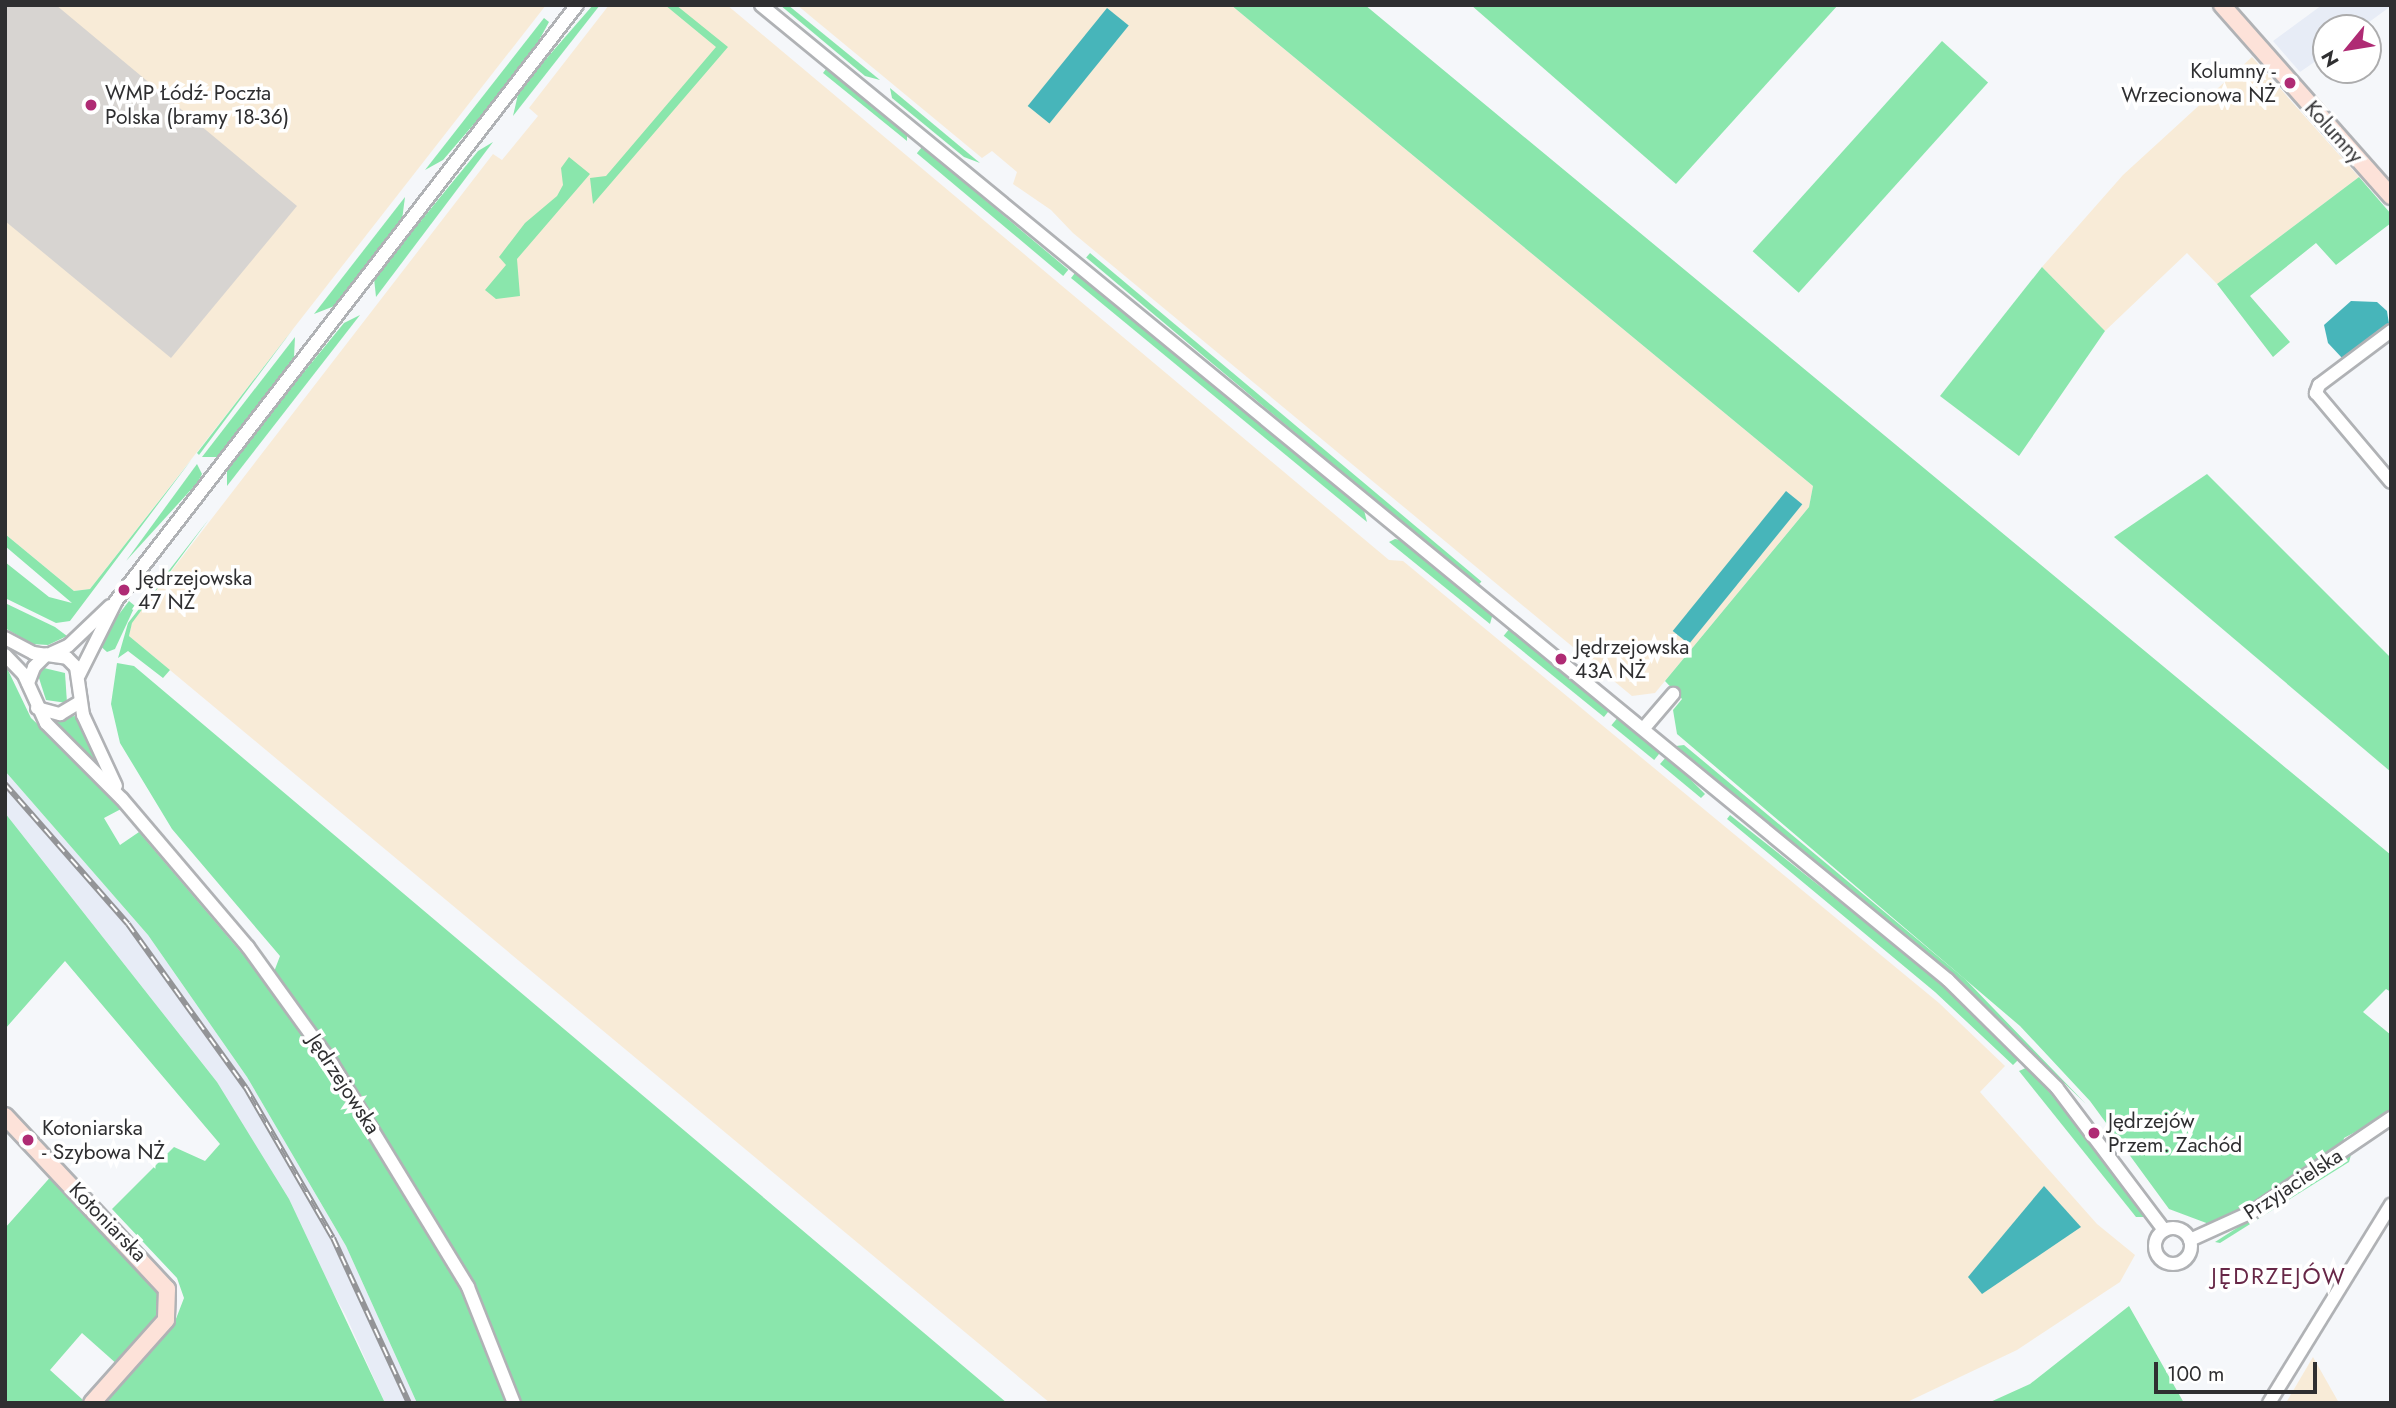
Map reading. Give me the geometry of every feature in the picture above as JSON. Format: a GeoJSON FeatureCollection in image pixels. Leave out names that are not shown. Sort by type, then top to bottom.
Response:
{"type":"FeatureCollection","features":[{"type":"Feature","properties":{"kind":"street"},"geometry":{"type":"LineString","coordinates":[[29,683],[34,667],[47,654],[64,650],[116,601],[577,5]]}},
{"type":"Feature","properties":{"kind":"street"},"geometry":{"type":"LineString","coordinates":[[761,5],[1644,728],[1985,1013],[2057,1088],[2164,1230]]}},
{"type":"Feature","properties":{"kind":"street","name":"Kolumny"},"geometry":{"type":"LineString","coordinates":[[2222,5],[2391,196]]}},
{"type":"Feature","properties":{"kind":"street"},"geometry":{"type":"LineString","coordinates":[[2391,331],[2319,385],[2316,393],[2391,482]]}},
{"type":"Feature","properties":{"kind":"street"},"geometry":{"type":"LineString","coordinates":[[5,638],[47,654],[67,658],[79,675],[116,601]]}},
{"type":"Feature","properties":{"kind":"street","name":"Jędrzejowska"},"geometry":{"type":"LineString","coordinates":[[5,655],[29,683],[36,707],[122,799],[247,947],[332,1064],[468,1287],[514,1403]]}},
{"type":"Feature","properties":{"kind":"street","name":"Jędrzejowska"},"geometry":{"type":"LineString","coordinates":[[79,675],[80,702],[122,799]]}},
{"type":"Feature","properties":{"kind":"street"},"geometry":{"type":"LineString","coordinates":[[1644,728],[1673,694]]}},
{"type":"Feature","properties":{"kind":"street"},"geometry":{"type":"LineString","coordinates":[[36,707],[60,715],[80,702]]}},
{"type":"Feature","properties":{"kind":"street","name":"Kotoniarska"},"geometry":{"type":"LineString","coordinates":[[5,1116],[158,1273],[171,1304],[155,1336],[92,1403]]}},
{"type":"Feature","properties":{"kind":"street","name":"Przyjacielska"},"geometry":{"type":"LineString","coordinates":[[2190,1240],[2254,1211],[2391,1118]]}},
{"type":"Feature","properties":{"kind":"street"},"geometry":{"type":"LineString","coordinates":[[2269,1403],[2391,1205]]}},
{"type":"Feature","properties":{"kind":"street"},"geometry":{"type":"LineString","coordinates":[[2179,1229],[2190,1240],[2186,1259],[2167,1263],[2155,1247],[2164,1230],[2179,1229]]}},
{"type":"Feature","properties":{"kind":"shaded area"},"geometry":{"type":"Polygon","coordinates":[[[5,5],[546,5],[90,589],[74,591],[5,534],[5,5]]]}},
{"type":"Feature","properties":{"kind":"shaded area"},"geometry":{"type":"Polygon","coordinates":[[[609,5],[727,5],[1389,560],[1403,561],[1939,1003],[2005,1066],[1980,1092],[2097,1224],[2135,1255],[2120,1282],[2017,1350],[1905,1403],[1050,1403],[129,636],[132,622],[493,154],[502,160],[538,116],[529,108],[609,5]]]}},
{"type":"Feature","properties":{"kind":"shaded area"},"geometry":{"type":"Polygon","coordinates":[[[797,5],[1231,5],[1813,486],[1809,507],[1655,693],[1632,696],[1073,233],[1051,210],[1013,184],[1017,172],[992,151],[982,158],[797,5]]]}},
{"type":"Feature","properties":{"kind":"shaded area"},"geometry":{"type":"Polygon","coordinates":[[[2322,5],[2391,6],[2380,14],[2312,14],[2312,64],[2300,72],[2273,41],[2322,5]]]}},
{"type":"Feature","properties":{"kind":"shaded area"},"geometry":{"type":"Polygon","coordinates":[[[2252,57],[2359,177],[2217,284],[2187,253],[2105,331],[2042,267],[2123,175],[2252,57]]]}},
{"type":"Feature","properties":{"kind":"shaded area"},"geometry":{"type":"Polygon","coordinates":[[[5,771],[148,935],[247,1077],[346,1246],[417,1403],[385,1403],[346,1316],[217,1082],[5,813],[5,771]]]}},
{"type":"Feature","properties":{"kind":"shaded area"},"geometry":{"type":"Polygon","coordinates":[[[2313,1357],[2339,1403],[2285,1403],[2287,1401],[2313,1357]]]}},
{"type":"Feature","properties":{"kind":"green space"},"geometry":{"type":"Polygon","coordinates":[[[593,5],[600,5],[513,116],[519,90],[593,5]]]}},
{"type":"Feature","properties":{"kind":"green space"},"geometry":{"type":"Polygon","coordinates":[[[665,5],[676,5],[728,47],[593,204],[590,178],[606,176],[716,47],[665,5]]]}},
{"type":"Feature","properties":{"kind":"green space"},"geometry":{"type":"Polygon","coordinates":[[[780,5],[788,5],[880,80],[865,76],[780,5]]]}},
{"type":"Feature","properties":{"kind":"green space"},"geometry":{"type":"Polygon","coordinates":[[[1231,5],[1365,5],[2391,855],[2391,992],[2386,989],[2363,1012],[2391,1035],[2391,1113],[2344,1138],[2342,1147],[2232,1217],[2209,1224],[2169,1209],[2090,1101],[2020,1026],[1677,734],[1673,710],[1682,699],[1665,681],[1809,507],[1813,486],[1231,5]]]}},
{"type":"Feature","properties":{"kind":"green space"},"geometry":{"type":"Polygon","coordinates":[[[1471,5],[1838,5],[1676,184],[1471,5]]]}},
{"type":"Feature","properties":{"kind":"green space"},"geometry":{"type":"Polygon","coordinates":[[[544,18],[549,22],[537,44],[498,96],[443,160],[425,170],[544,18]]]}},
{"type":"Feature","properties":{"kind":"green space"},"geometry":{"type":"Polygon","coordinates":[[[1942,41],[1988,82],[1799,293],[1753,251],[1942,41]]]}},
{"type":"Feature","properties":{"kind":"green space"},"geometry":{"type":"Polygon","coordinates":[[[826,69],[907,132],[907,141],[823,73],[826,69]]]}},
{"type":"Feature","properties":{"kind":"green space"},"geometry":{"type":"Polygon","coordinates":[[[890,88],[980,163],[964,157],[892,98],[890,88]]]}},
{"type":"Feature","properties":{"kind":"green space"},"geometry":{"type":"Polygon","coordinates":[[[493,142],[376,297],[374,278],[478,151],[493,142]]]}},
{"type":"Feature","properties":{"kind":"green space"},"geometry":{"type":"Polygon","coordinates":[[[922,147],[1068,270],[1063,276],[917,153],[922,147]]]}},
{"type":"Feature","properties":{"kind":"green space"},"geometry":{"type":"Polygon","coordinates":[[[569,157],[590,174],[517,259],[520,296],[496,299],[485,290],[506,265],[499,257],[525,223],[557,196],[563,185],[561,168],[569,157]]]}},
{"type":"Feature","properties":{"kind":"green space"},"geometry":{"type":"Polygon","coordinates":[[[2359,177],[2391,214],[2391,223],[2336,265],[2316,243],[2250,296],[2290,342],[2273,357],[2217,284],[2359,177]]]}},
{"type":"Feature","properties":{"kind":"green space"},"geometry":{"type":"Polygon","coordinates":[[[405,197],[402,220],[337,305],[314,314],[405,197]]]}},
{"type":"Feature","properties":{"kind":"green space"},"geometry":{"type":"Polygon","coordinates":[[[1090,253],[1481,581],[1478,586],[1086,258],[1090,253]]]}},
{"type":"Feature","properties":{"kind":"green space"},"geometry":{"type":"Polygon","coordinates":[[[2042,267],[2105,331],[2019,456],[1940,396],[2042,267]]]}},
{"type":"Feature","properties":{"kind":"green space"},"geometry":{"type":"Polygon","coordinates":[[[1075,273],[1363,506],[1367,522],[1071,278],[1075,273]]]}},
{"type":"Feature","properties":{"kind":"green space"},"geometry":{"type":"Polygon","coordinates":[[[360,315],[227,486],[227,466],[344,323],[360,315]]]}},
{"type":"Feature","properties":{"kind":"green space"},"geometry":{"type":"Polygon","coordinates":[[[293,329],[199,455],[197,453],[293,329]]]}},
{"type":"Feature","properties":{"kind":"green space"},"geometry":{"type":"Polygon","coordinates":[[[295,337],[294,357],[218,457],[202,457],[295,337]]]}},
{"type":"Feature","properties":{"kind":"green space"},"geometry":{"type":"Polygon","coordinates":[[[192,459],[70,621],[56,623],[5,598],[5,562],[49,597],[72,603],[5,546],[5,534],[74,591],[90,589],[192,459]]]}},
{"type":"Feature","properties":{"kind":"green space"},"geometry":{"type":"Polygon","coordinates":[[[197,464],[202,474],[198,482],[126,561],[197,464]]]}},
{"type":"Feature","properties":{"kind":"green space"},"geometry":{"type":"Polygon","coordinates":[[[2207,474],[2391,658],[2391,772],[2114,537],[2207,474]]]}},
{"type":"Feature","properties":{"kind":"green space"},"geometry":{"type":"Polygon","coordinates":[[[209,519],[132,623],[129,636],[170,670],[163,678],[128,651],[118,658],[128,623],[209,519]]]}},
{"type":"Feature","properties":{"kind":"green space"},"geometry":{"type":"Polygon","coordinates":[[[1395,539],[1406,541],[1493,613],[1490,624],[1389,542],[1395,539]]]}},
{"type":"Feature","properties":{"kind":"green space"},"geometry":{"type":"Polygon","coordinates":[[[129,601],[135,606],[115,649],[107,652],[97,643],[129,601]]]}},
{"type":"Feature","properties":{"kind":"green space"},"geometry":{"type":"Polygon","coordinates":[[[5,603],[55,627],[67,636],[48,645],[32,644],[5,628],[5,603]]]}},
{"type":"Feature","properties":{"kind":"green space"},"geometry":{"type":"Polygon","coordinates":[[[1510,628],[1610,709],[1604,717],[1504,636],[1510,628]]]}},
{"type":"Feature","properties":{"kind":"green space"},"geometry":{"type":"Polygon","coordinates":[[[117,663],[134,666],[1007,1403],[417,1403],[346,1246],[247,1077],[148,935],[5,771],[5,664],[31,718],[98,780],[121,809],[104,818],[120,845],[139,832],[269,985],[280,956],[172,829],[120,743],[111,704],[117,663]]]}},
{"type":"Feature","properties":{"kind":"green space"},"geometry":{"type":"Polygon","coordinates":[[[44,668],[65,673],[67,703],[46,700],[38,675],[44,668]]]}},
{"type":"Feature","properties":{"kind":"green space"},"geometry":{"type":"Polygon","coordinates":[[[76,716],[97,761],[98,764],[49,718],[76,716]]]}},
{"type":"Feature","properties":{"kind":"green space"},"geometry":{"type":"Polygon","coordinates":[[[1619,716],[1662,751],[1654,760],[1611,725],[1619,716]]]}},
{"type":"Feature","properties":{"kind":"green space"},"geometry":{"type":"Polygon","coordinates":[[[1684,745],[1965,979],[2086,1104],[1949,972],[1676,746],[1684,745]]]}},
{"type":"Feature","properties":{"kind":"green space"},"geometry":{"type":"Polygon","coordinates":[[[1667,756],[1705,794],[1701,798],[1660,764],[1667,756]]]}},
{"type":"Feature","properties":{"kind":"green space"},"geometry":{"type":"Polygon","coordinates":[[[5,813],[217,1082],[289,1199],[385,1403],[101,1403],[174,1324],[184,1298],[177,1278],[112,1209],[174,1147],[205,1161],[220,1144],[65,961],[5,1029],[5,813]]]}},
{"type":"Feature","properties":{"kind":"green space"},"geometry":{"type":"Polygon","coordinates":[[[1730,815],[1937,979],[2018,1060],[2013,1065],[1935,992],[1727,819],[1730,815]]]}},
{"type":"Feature","properties":{"kind":"green space"},"geometry":{"type":"Polygon","coordinates":[[[2028,1067],[2101,1153],[2144,1217],[2136,1217],[2019,1071],[2028,1067]]]}},
{"type":"Feature","properties":{"kind":"green space"},"geometry":{"type":"Polygon","coordinates":[[[2351,1155],[2349,1162],[2220,1243],[2215,1242],[2351,1155]]]}},
{"type":"Feature","properties":{"kind":"green space"},"geometry":{"type":"Polygon","coordinates":[[[54,1173],[156,1283],[164,1301],[157,1323],[118,1365],[82,1333],[50,1370],[83,1400],[80,1403],[5,1403],[5,1228],[54,1173]]]}},
{"type":"Feature","properties":{"kind":"green space"},"geometry":{"type":"Polygon","coordinates":[[[2129,1306],[2184,1403],[1988,1403],[2030,1384],[2129,1306]]]}},
{"type":"Feature","properties":{"kind":"water"},"geometry":{"type":"Polygon","coordinates":[[[1107,8],[1129,26],[1049,124],[1028,106],[1107,8]]]}},
{"type":"Feature","properties":{"kind":"water"},"geometry":{"type":"Polygon","coordinates":[[[2351,301],[2377,302],[2387,311],[2389,324],[2343,359],[2328,343],[2324,325],[2351,301]]]}},
{"type":"Feature","properties":{"kind":"water"},"geometry":{"type":"Polygon","coordinates":[[[1786,491],[1802,504],[1689,644],[1673,631],[1786,491]]]}},
{"type":"Feature","properties":{"kind":"water"},"geometry":{"type":"Polygon","coordinates":[[[2044,1186],[2081,1227],[1982,1294],[1968,1277],[2044,1186]]]}},
{"type":"Feature","properties":{"kind":"building","name":"WMP Łódź- Poczta Polska (bramy 18-36)"},"geometry":{"type":"Polygon","coordinates":[[[5,5],[56,5],[297,206],[171,358],[5,221],[5,5]]]}},
{"type":"Feature","properties":{"kind":"railway"},"geometry":{"type":"LineString","coordinates":[[5,784],[128,924],[246,1088],[333,1238],[409,1403]]}},
{"type":"Feature","properties":{"kind":"place","name":"Kolumny - Wrzecionowa NŻ"},"geometry":{"type":"Point","coordinates":[2290,83]}},
{"type":"Feature","properties":{"kind":"place","name":"WMP Łódź- Poczta Polska (bramy 18-36)"},"geometry":{"type":"Point","coordinates":[91,105]}},
{"type":"Feature","properties":{"kind":"place","name":"Jędrzejowska 47 NŻ"},"geometry":{"type":"Point","coordinates":[124,590]}},
{"type":"Feature","properties":{"kind":"place","name":"Jędrzejowska 43A NŻ"},"geometry":{"type":"Point","coordinates":[1561,659]}},
{"type":"Feature","properties":{"kind":"place","name":"Jędrzejów Przem. Zachód"},"geometry":{"type":"Point","coordinates":[2094,1133]}},
{"type":"Feature","properties":{"kind":"place","name":"Kotoniarska - Szybowa NŻ"},"geometry":{"type":"Point","coordinates":[28,1140]}},
{"type":"Feature","properties":{"kind":"district","name":"JĘDRZEJÓW"},"geometry":{"type":"Point","coordinates":[2279,1276]}}]}
